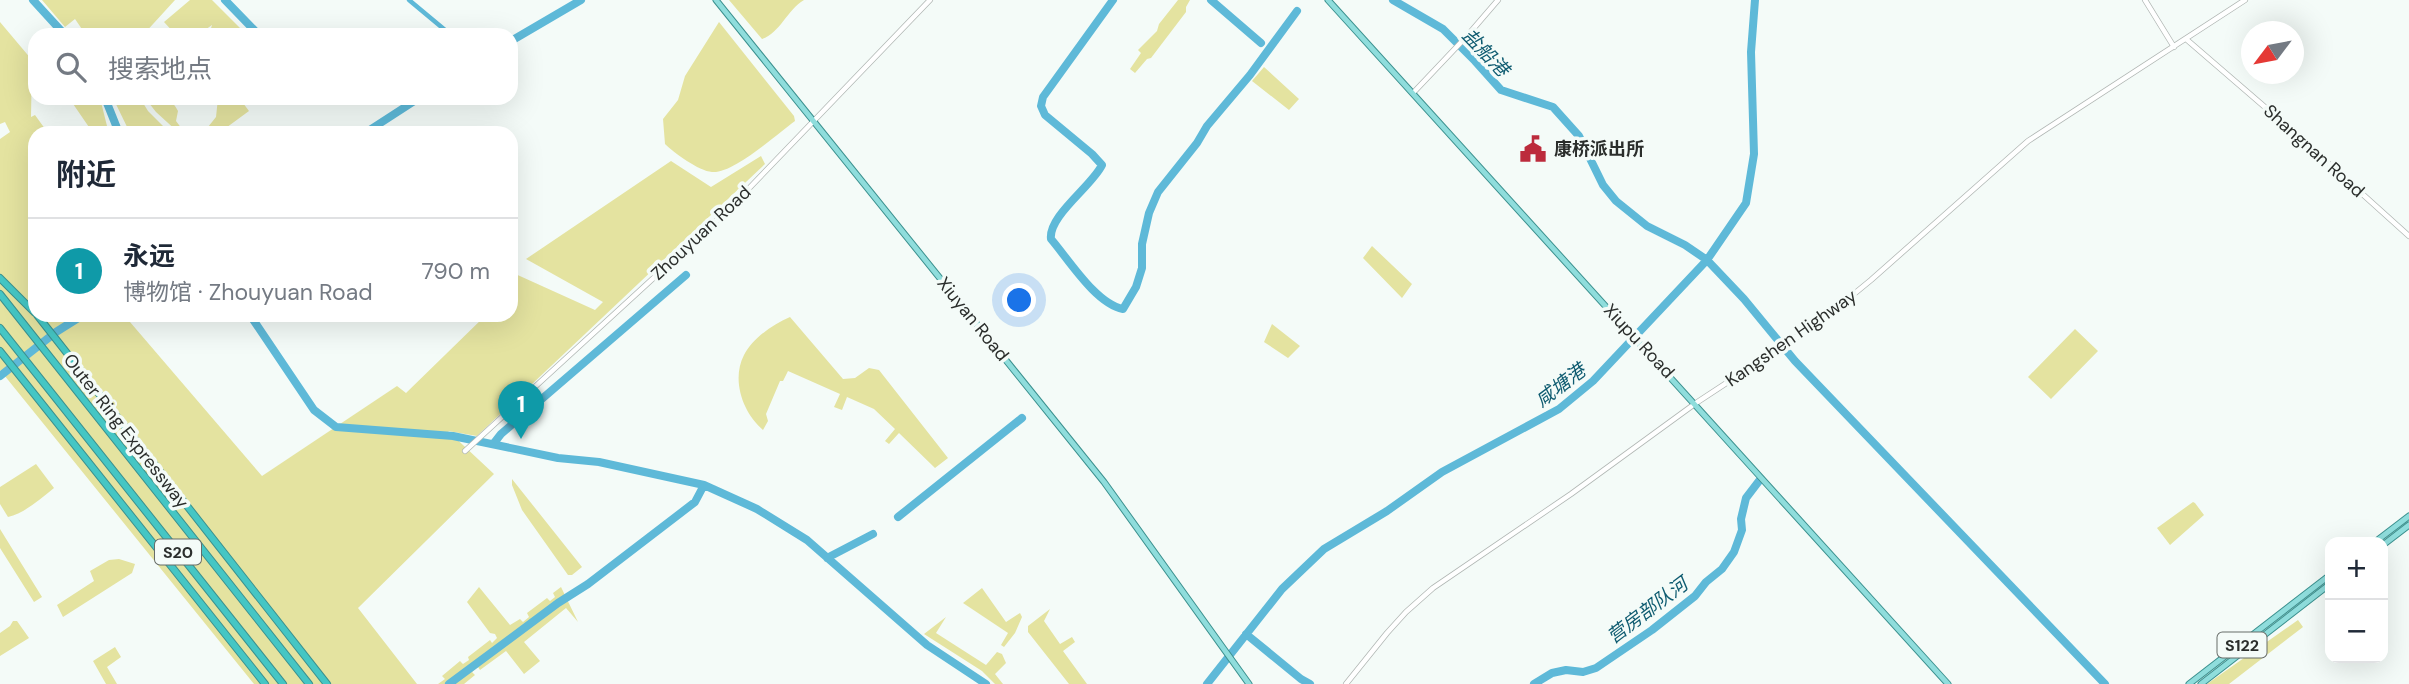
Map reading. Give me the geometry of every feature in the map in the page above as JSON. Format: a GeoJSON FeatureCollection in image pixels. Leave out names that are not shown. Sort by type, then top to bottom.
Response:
{"type":"FeatureCollection","features":[{"type":"Feature","properties":{"kind":"highway"},"geometry":{"type":"LineString","coordinates":[[0,278],[28,306]]}},
{"type":"Feature","properties":{"kind":"highway","name":"Outer Ring Expressway"},"geometry":{"type":"LineString","coordinates":[[0,294],[309,684]]}},
{"type":"Feature","properties":{"kind":"highway"},"geometry":{"type":"LineString","coordinates":[[43,322],[327,684]]}},
{"type":"Feature","properties":{"kind":"highway","name":"Outer Ring Expressway"},"geometry":{"type":"LineString","coordinates":[[0,328],[283,684]]}},
{"type":"Feature","properties":{"kind":"highway"},"geometry":{"type":"LineString","coordinates":[[1,353],[265,684]]}},
{"type":"Feature","properties":{"kind":"main road","name":"Xiuyan Road"},"geometry":{"type":"LineString","coordinates":[[716,0],[1104,482],[1248,684]]}},
{"type":"Feature","properties":{"kind":"main road","name":"Xiupu Road"},"geometry":{"type":"LineString","coordinates":[[1328,0],[1948,684]]}},
{"type":"Feature","properties":{"kind":"main road"},"geometry":{"type":"LineString","coordinates":[[2382,537],[2409,516]]}},
{"type":"Feature","properties":{"kind":"main road"},"geometry":{"type":"LineString","coordinates":[[2388,541],[2409,525]]}},
{"type":"Feature","properties":{"kind":"main road","name":"S122"},"geometry":{"type":"LineString","coordinates":[[2189,684],[2325,579]]}},
{"type":"Feature","properties":{"kind":"main road","name":"S122"},"geometry":{"type":"LineString","coordinates":[[2201,684],[2325,588]]}},
{"type":"Feature","properties":{"kind":"street","name":"Zhouyuan Road"},"geometry":{"type":"LineString","coordinates":[[468,452],[732,206],[930,0]]}},
{"type":"Feature","properties":{"kind":"street"},"geometry":{"type":"LineString","coordinates":[[1413,93],[1498,0]]}},
{"type":"Feature","properties":{"kind":"street"},"geometry":{"type":"LineString","coordinates":[[2145,0],[2174,47]]}},
{"type":"Feature","properties":{"kind":"street","name":"Kangshen Highway"},"geometry":{"type":"LineString","coordinates":[[1346,684],[1393,626],[1433,589],[1572,494],[1696,403],[1821,321],[2028,141],[2245,0]]}},
{"type":"Feature","properties":{"kind":"street","name":"Shangnan Road"},"geometry":{"type":"LineString","coordinates":[[2186,39],[2409,236]]}},
{"type":"Feature","properties":{"kind":"shaded area"},"geometry":{"type":"Polygon","coordinates":[[[42,0],[175,0],[149,28],[81,28],[75,19],[65,27],[42,0]]]}},
{"type":"Feature","properties":{"kind":"shaded area"},"geometry":{"type":"Polygon","coordinates":[[[190,0],[212,0],[240,28],[211,28],[212,25],[208,28],[170,28],[164,22],[190,0]]]}},
{"type":"Feature","properties":{"kind":"shaded area"},"geometry":{"type":"Polygon","coordinates":[[[729,0],[804,0],[774,32],[762,39],[729,0]]]}},
{"type":"Feature","properties":{"kind":"shaded area"},"geometry":{"type":"Polygon","coordinates":[[[1178,0],[1190,0],[1186,12],[1151,58],[1135,73],[1130,69],[1141,53],[1138,50],[1157,31],[1159,24],[1178,0]]]}},
{"type":"Feature","properties":{"kind":"shaded area"},"geometry":{"type":"Polygon","coordinates":[[[0,22],[28,55],[28,105],[31,105],[31,117],[35,115],[43,126],[28,126],[28,322],[130,322],[262,476],[397,386],[406,393],[479,322],[518,322],[518,275],[595,310],[603,302],[526,259],[671,161],[711,187],[761,156],[765,164],[477,436],[448,431],[494,474],[358,608],[417,684],[254,684],[0,370],[0,139],[10,132],[5,122],[0,124],[0,22]]]}},
{"type":"Feature","properties":{"kind":"shaded area"},"geometry":{"type":"Polygon","coordinates":[[[719,22],[794,116],[795,121],[743,160],[721,171],[712,172],[680,157],[665,144],[663,119],[678,100],[685,76],[719,22]]]}},
{"type":"Feature","properties":{"kind":"shaded area"},"geometry":{"type":"Polygon","coordinates":[[[1264,67],[1299,99],[1289,110],[1252,81],[1264,67]]]}},
{"type":"Feature","properties":{"kind":"shaded area"},"geometry":{"type":"Polygon","coordinates":[[[74,105],[102,105],[107,126],[88,126],[74,105]]]}},
{"type":"Feature","properties":{"kind":"shaded area"},"geometry":{"type":"Polygon","coordinates":[[[116,105],[144,105],[163,126],[127,126],[116,105]]]}},
{"type":"Feature","properties":{"kind":"shaded area"},"geometry":{"type":"Polygon","coordinates":[[[150,105],[173,105],[178,111],[176,121],[180,126],[171,126],[150,105]]]}},
{"type":"Feature","properties":{"kind":"shaded area"},"geometry":{"type":"Polygon","coordinates":[[[217,105],[244,105],[249,111],[229,126],[209,126],[216,117],[217,105]]]}},
{"type":"Feature","properties":{"kind":"shaded area"},"geometry":{"type":"Polygon","coordinates":[[[1372,246],[1412,284],[1402,298],[1363,258],[1372,246]]]}},
{"type":"Feature","properties":{"kind":"shaded area"},"geometry":{"type":"Polygon","coordinates":[[[790,317],[843,379],[855,378],[869,368],[879,370],[948,458],[935,468],[899,433],[889,444],[885,441],[895,429],[874,409],[847,397],[842,410],[834,407],[840,394],[788,371],[783,381],[780,381],[766,414],[768,421],[763,430],[750,415],[741,396],[740,365],[748,349],[758,338],[790,317]]]}},
{"type":"Feature","properties":{"kind":"shaded area"},"geometry":{"type":"Polygon","coordinates":[[[1272,324],[1300,346],[1288,358],[1264,342],[1272,324]]]}},
{"type":"Feature","properties":{"kind":"shaded area"},"geometry":{"type":"Polygon","coordinates":[[[2075,329],[2098,351],[2051,399],[2028,377],[2075,329]]]}},
{"type":"Feature","properties":{"kind":"shaded area"},"geometry":{"type":"Polygon","coordinates":[[[36,464],[54,488],[26,509],[8,517],[0,504],[0,487],[36,464]]]}},
{"type":"Feature","properties":{"kind":"shaded area"},"geometry":{"type":"Polygon","coordinates":[[[512,479],[582,567],[572,575],[568,575],[522,510],[512,479]]]}},
{"type":"Feature","properties":{"kind":"shaded area"},"geometry":{"type":"Polygon","coordinates":[[[2193,502],[2204,515],[2170,545],[2157,528],[2193,502]]]}},
{"type":"Feature","properties":{"kind":"shaded area"},"geometry":{"type":"Polygon","coordinates":[[[0,529],[42,597],[34,602],[0,548],[0,529]]]}},
{"type":"Feature","properties":{"kind":"shaded area"},"geometry":{"type":"Polygon","coordinates":[[[119,559],[135,564],[132,573],[63,617],[57,605],[94,581],[90,571],[109,560],[119,559]]]}},
{"type":"Feature","properties":{"kind":"shaded area"},"geometry":{"type":"Polygon","coordinates":[[[479,587],[510,625],[520,619],[523,622],[529,617],[527,613],[547,598],[550,601],[555,597],[553,593],[561,587],[578,622],[566,608],[524,642],[540,661],[524,674],[506,651],[480,670],[478,667],[472,672],[475,675],[464,684],[438,684],[445,679],[442,676],[460,661],[463,664],[490,640],[492,643],[497,638],[490,633],[467,602],[479,587]]]}},
{"type":"Feature","properties":{"kind":"shaded area"},"geometry":{"type":"Polygon","coordinates":[[[982,588],[1006,622],[1020,613],[1022,617],[1015,633],[1004,647],[1001,645],[1008,633],[963,603],[982,588]]]}},
{"type":"Feature","properties":{"kind":"shaded area"},"geometry":{"type":"Polygon","coordinates":[[[1050,609],[1044,621],[1060,644],[1072,637],[1075,642],[1063,651],[1087,684],[1069,684],[1028,632],[1028,626],[1050,609]]]}},
{"type":"Feature","properties":{"kind":"shaded area"},"geometry":{"type":"Polygon","coordinates":[[[946,617],[936,633],[986,665],[997,652],[1002,654],[1006,663],[995,674],[1003,684],[995,684],[982,671],[924,634],[946,617]]]}},
{"type":"Feature","properties":{"kind":"shaded area"},"geometry":{"type":"Polygon","coordinates":[[[2298,620],[2303,627],[2229,684],[2207,684],[2298,620]]]}},
{"type":"Feature","properties":{"kind":"shaded area"},"geometry":{"type":"Polygon","coordinates":[[[13,621],[17,621],[29,638],[0,656],[0,633],[13,621]]]}},
{"type":"Feature","properties":{"kind":"shaded area"},"geometry":{"type":"Polygon","coordinates":[[[115,647],[121,657],[107,667],[117,684],[106,684],[93,661],[115,647]]]}},
{"type":"Feature","properties":{"kind":"waterway"},"geometry":{"type":"LineString","coordinates":[[33,0],[59,28]]}},
{"type":"Feature","properties":{"kind":"waterway"},"geometry":{"type":"LineString","coordinates":[[225,0],[252,28]]}},
{"type":"Feature","properties":{"kind":"waterway"},"geometry":{"type":"LineString","coordinates":[[409,0],[443,28]]}},
{"type":"Feature","properties":{"kind":"waterway"},"geometry":{"type":"LineString","coordinates":[[518,37],[581,0]]}},
{"type":"Feature","properties":{"kind":"waterway"},"geometry":{"type":"LineString","coordinates":[[1113,0],[1043,97],[1041,106],[1045,115],[1102,165],[1056,221],[1051,239],[1093,290],[1103,299],[1123,309],[1136,287],[1142,268],[1142,244],[1149,213],[1158,192],[1297,11]]}},
{"type":"Feature","properties":{"kind":"waterway"},"geometry":{"type":"LineString","coordinates":[[1211,0],[1261,43]]}},
{"type":"Feature","properties":{"kind":"waterway","name":"盐船港"},"geometry":{"type":"LineString","coordinates":[[1393,0],[1443,29],[1501,90],[1553,107],[1579,136],[1603,185],[1616,201],[1647,226],[1685,245],[1707,260],[1744,299],[1795,361],[2105,684]]}},
{"type":"Feature","properties":{"kind":"waterway","name":"咸塘港"},"geometry":{"type":"LineString","coordinates":[[1207,684],[1282,589],[1324,549],[1387,511],[1442,472],[1559,409],[1593,381],[1707,260],[1746,203],[1754,154],[1751,52],[1755,0]]}},
{"type":"Feature","properties":{"kind":"waterway"},"geometry":{"type":"LineString","coordinates":[[108,105],[116,126]]}},
{"type":"Feature","properties":{"kind":"waterway"},"geometry":{"type":"LineString","coordinates":[[376,126],[408,105]]}},
{"type":"Feature","properties":{"kind":"waterway"},"geometry":{"type":"LineString","coordinates":[[494,443],[501,434],[686,275]]}},
{"type":"Feature","properties":{"kind":"waterway"},"geometry":{"type":"LineString","coordinates":[[0,376],[72,322]]}},
{"type":"Feature","properties":{"kind":"waterway"},"geometry":{"type":"LineString","coordinates":[[255,322],[314,410],[336,427],[453,436],[558,458],[599,462],[704,485],[757,509],[807,540],[927,645],[986,684]]}},
{"type":"Feature","properties":{"kind":"waterway"},"geometry":{"type":"LineString","coordinates":[[898,517],[1022,418]]}},
{"type":"Feature","properties":{"kind":"waterway","name":"营房部队河"},"geometry":{"type":"LineString","coordinates":[[1534,684],[1552,673],[1566,670],[1583,672],[1596,668],[1652,630],[1695,596],[1706,582],[1722,569],[1734,552],[1742,530],[1741,519],[1746,498],[1759,481]]}},
{"type":"Feature","properties":{"kind":"waterway"},"geometry":{"type":"LineString","coordinates":[[449,684],[588,584],[695,502],[704,485]]}},
{"type":"Feature","properties":{"kind":"waterway"},"geometry":{"type":"LineString","coordinates":[[827,558],[873,534]]}},
{"type":"Feature","properties":{"kind":"waterway"},"geometry":{"type":"LineString","coordinates":[[1246,634],[1310,684]]}},
{"type":"Feature","properties":{"kind":"place","name":"康桥派出所"},"geometry":{"type":"Point","coordinates":[1533,149]}},
{"type":"Feature","properties":{"kind":"place","name":"永远"},"geometry":{"type":"Point","coordinates":[521,439]}}]}
